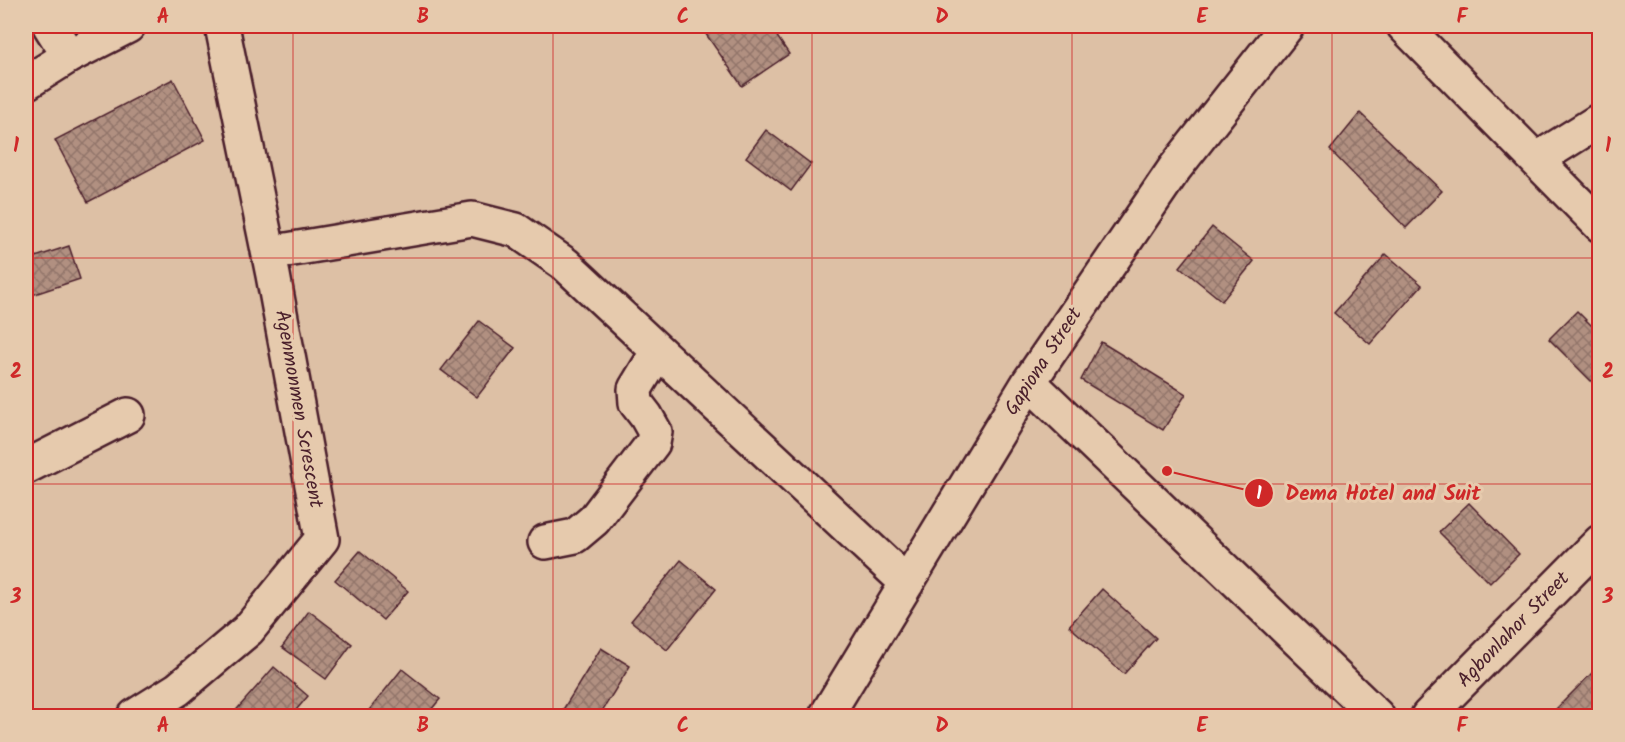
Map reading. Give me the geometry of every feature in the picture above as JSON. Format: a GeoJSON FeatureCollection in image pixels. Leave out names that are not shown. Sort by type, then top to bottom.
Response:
{"type":"FeatureCollection","features":[{"type":"Feature","properties":{"kind":"street"},"geometry":{"type":"LineString","coordinates":[[50,26],[69,56]]}},
{"type":"Feature","properties":{"kind":"street"},"geometry":{"type":"LineString","coordinates":[[26,83],[69,56],[128,26]]}},
{"type":"Feature","properties":{"kind":"street","name":"Agenmonmen Screscent"},"geometry":{"type":"LineString","coordinates":[[135,717],[178,689],[248,630],[322,539],[269,253],[222,26]]}},
{"type":"Feature","properties":{"kind":"street","name":"Gapiona Street"},"geometry":{"type":"LineString","coordinates":[[826,717],[1029,381],[1175,168],[1287,26]]}},
{"type":"Feature","properties":{"kind":"street"},"geometry":{"type":"LineString","coordinates":[[1404,26],[1599,225]]}},
{"type":"Feature","properties":{"kind":"street"},"geometry":{"type":"LineString","coordinates":[[1536,160],[1599,120]]}},
{"type":"Feature","properties":{"kind":"street"},"geometry":{"type":"LineString","coordinates":[[269,253],[472,219],[516,230],[565,264],[908,583]]}},
{"type":"Feature","properties":{"kind":"street"},"geometry":{"type":"LineString","coordinates":[[545,542],[575,536],[594,520],[653,443],[655,432],[636,403],[635,389],[658,351]]}},
{"type":"Feature","properties":{"kind":"street"},"geometry":{"type":"LineString","coordinates":[[1029,381],[1377,717]]}},
{"type":"Feature","properties":{"kind":"street"},"geometry":{"type":"LineString","coordinates":[[26,467],[128,415]]}},
{"type":"Feature","properties":{"kind":"street","name":"Agbonlahor Street"},"geometry":{"type":"LineString","coordinates":[[1428,717],[1599,542]]}},
{"type":"Feature","properties":{"kind":"building"},"geometry":{"type":"Polygon","coordinates":[[[709,26],[770,26],[789,54],[742,86],[703,30],[709,26]]]}},
{"type":"Feature","properties":{"kind":"building"},"geometry":{"type":"Polygon","coordinates":[[[173,79],[205,140],[88,202],[55,140],[173,79]]]}},
{"type":"Feature","properties":{"kind":"building"},"geometry":{"type":"Polygon","coordinates":[[[1360,113],[1442,191],[1406,228],[1330,150],[1360,113]]]}},
{"type":"Feature","properties":{"kind":"building"},"geometry":{"type":"Polygon","coordinates":[[[766,130],[811,164],[791,191],[746,157],[766,130]]]}},
{"type":"Feature","properties":{"kind":"building"},"geometry":{"type":"Polygon","coordinates":[[[1212,227],[1254,261],[1222,301],[1180,267],[1212,227]]]}},
{"type":"Feature","properties":{"kind":"building"},"geometry":{"type":"Polygon","coordinates":[[[69,246],[80,279],[26,297],[26,260],[69,246]]]}},
{"type":"Feature","properties":{"kind":"building"},"geometry":{"type":"Polygon","coordinates":[[[1386,254],[1422,285],[1370,344],[1334,313],[1386,254]]]}},
{"type":"Feature","properties":{"kind":"building"},"geometry":{"type":"Polygon","coordinates":[[[1577,311],[1600,334],[1600,390],[1549,339],[1577,311]]]}},
{"type":"Feature","properties":{"kind":"building"},"geometry":{"type":"Polygon","coordinates":[[[479,321],[515,348],[477,397],[441,370],[479,321]]]}},
{"type":"Feature","properties":{"kind":"building"},"geometry":{"type":"Polygon","coordinates":[[[1101,342],[1186,394],[1163,430],[1081,380],[1101,342]]]}},
{"type":"Feature","properties":{"kind":"building"},"geometry":{"type":"Polygon","coordinates":[[[1469,503],[1519,554],[1490,583],[1439,532],[1469,503]]]}},
{"type":"Feature","properties":{"kind":"building"},"geometry":{"type":"Polygon","coordinates":[[[360,551],[408,591],[383,620],[335,580],[360,551]]]}},
{"type":"Feature","properties":{"kind":"building"},"geometry":{"type":"Polygon","coordinates":[[[681,560],[716,589],[667,650],[631,621],[681,560]]]}},
{"type":"Feature","properties":{"kind":"building"},"geometry":{"type":"Polygon","coordinates":[[[1102,589],[1156,638],[1124,674],[1069,626],[1102,589]]]}},
{"type":"Feature","properties":{"kind":"building"},"geometry":{"type":"Polygon","coordinates":[[[309,611],[352,644],[326,679],[282,647],[309,611]]]}},
{"type":"Feature","properties":{"kind":"building"},"geometry":{"type":"Polygon","coordinates":[[[601,648],[630,666],[599,716],[559,716],[601,648]]]}},
{"type":"Feature","properties":{"kind":"building"},"geometry":{"type":"Polygon","coordinates":[[[1600,665],[1600,716],[1563,716],[1556,709],[1600,665]]]}},
{"type":"Feature","properties":{"kind":"building"},"geometry":{"type":"Polygon","coordinates":[[[274,667],[308,696],[291,716],[231,716],[274,667]]]}},
{"type":"Feature","properties":{"kind":"building"},"geometry":{"type":"Polygon","coordinates":[[[402,669],[440,699],[426,716],[368,716],[366,714],[402,669]]]}},
{"type":"Feature","properties":{"kind":"place","name":"Dema Hotel and Suit"},"geometry":{"type":"Point","coordinates":[1167,471]}}]}
